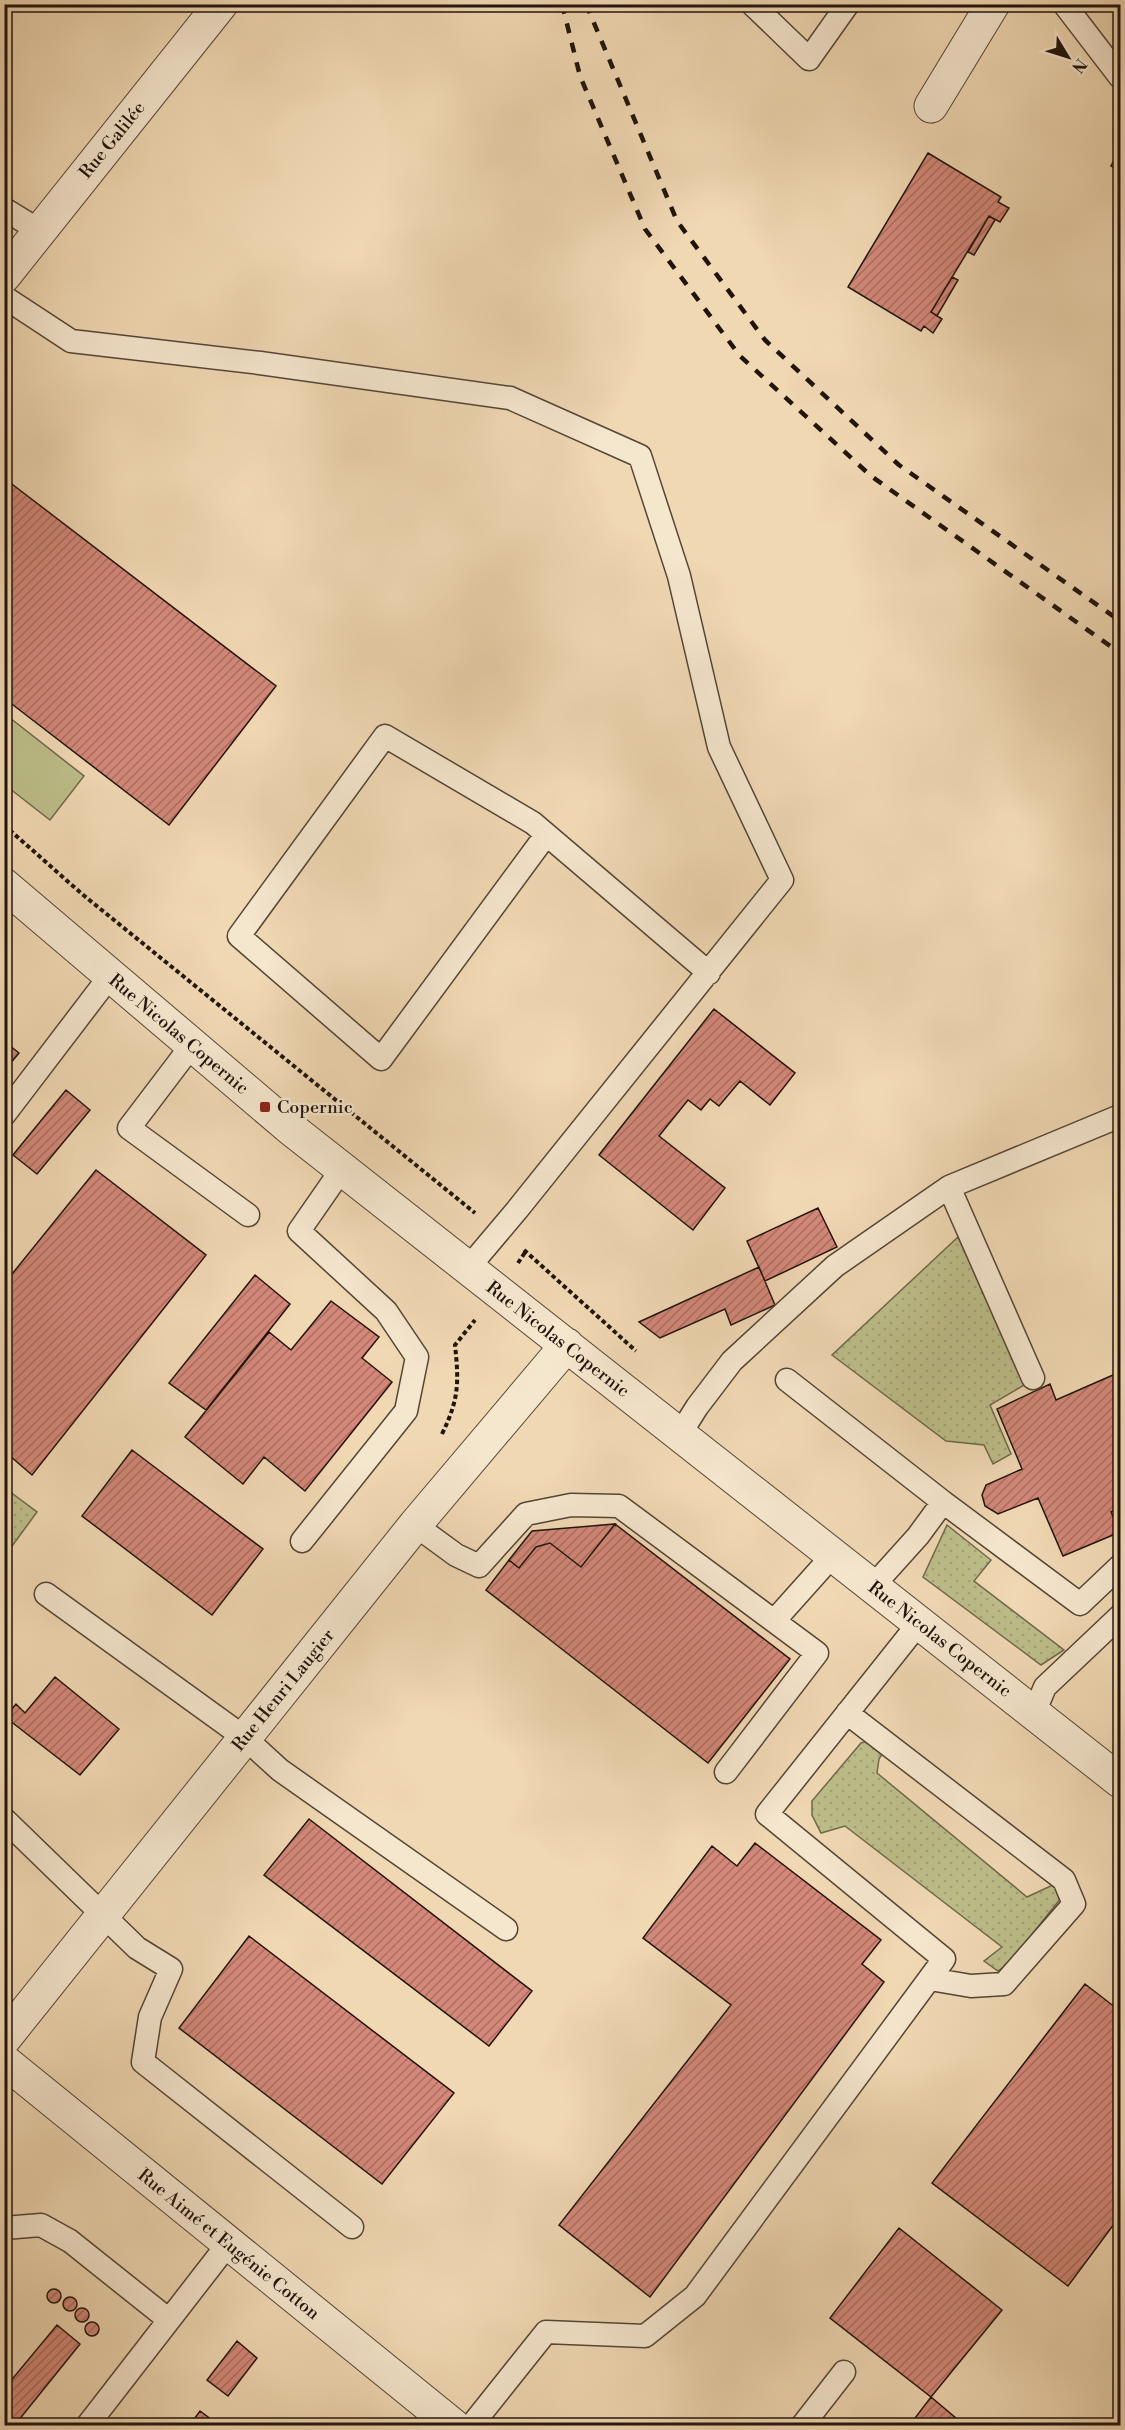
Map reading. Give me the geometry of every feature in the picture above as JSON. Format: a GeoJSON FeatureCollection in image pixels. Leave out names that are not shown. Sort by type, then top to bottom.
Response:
{"type":"FeatureCollection","features":[{"type":"Feature","properties":{"kind":"street","name":"Rue Galilée"},"geometry":{"type":"LineString","coordinates":[[4,276],[220,4]]}},
{"type":"Feature","properties":{"kind":"street"},"geometry":{"type":"LineString","coordinates":[[931,106],[993,4]]}},
{"type":"Feature","properties":{"kind":"street","name":"Rue Nicolas Copernic"},"geometry":{"type":"LineString","coordinates":[[4,885],[342,1169],[1120,1781]]}},
{"type":"Feature","properties":{"kind":"street","name":"Rue Henri Laugier"},"geometry":{"type":"LineString","coordinates":[[4,2039],[416,1525],[567,1345]]}},
{"type":"Feature","properties":{"kind":"street","name":"Rue Aimé et Eugénie Cotton"},"geometry":{"type":"LineString","coordinates":[[4,2061],[454,2426]]}},
{"type":"Feature","properties":{"kind":"lane"},"geometry":{"type":"LineString","coordinates":[[752,4],[809,59],[848,4]]}},
{"type":"Feature","properties":{"kind":"lane"},"geometry":{"type":"LineString","coordinates":[[1064,4],[1120,76]]}},
{"type":"Feature","properties":{"kind":"lane"},"geometry":{"type":"LineString","coordinates":[[4,209],[40,231]]}},
{"type":"Feature","properties":{"kind":"lane"},"geometry":{"type":"LineString","coordinates":[[4,297],[71,341],[260,363],[510,398],[640,456],[679,576],[719,747],[782,880],[500,1232],[468,1268]]}},
{"type":"Feature","properties":{"kind":"lane"},"geometry":{"type":"LineString","coordinates":[[546,835],[381,1059],[239,936],[385,736],[533,823],[709,973]]}},
{"type":"Feature","properties":{"kind":"lane"},"geometry":{"type":"LineString","coordinates":[[4,1115],[110,976]]}},
{"type":"Feature","properties":{"kind":"lane"},"geometry":{"type":"LineString","coordinates":[[192,1045],[129,1128],[248,1215]]}},
{"type":"Feature","properties":{"kind":"lane"},"geometry":{"type":"LineString","coordinates":[[680,1434],[697,1407],[732,1362],[827,1274],[949,1187],[1120,1116]]}},
{"type":"Feature","properties":{"kind":"lane"},"geometry":{"type":"LineString","coordinates":[[302,1541],[406,1411],[417,1357],[386,1311],[299,1231],[342,1169]]}},
{"type":"Feature","properties":{"kind":"lane"},"geometry":{"type":"LineString","coordinates":[[949,1187],[1033,1378]]}},
{"type":"Feature","properties":{"kind":"lane"},"geometry":{"type":"LineString","coordinates":[[787,1380],[943,1502],[1080,1604],[1120,1566]]}},
{"type":"Feature","properties":{"kind":"lane"},"geometry":{"type":"LineString","coordinates":[[873,1586],[918,1536],[943,1502]]}},
{"type":"Feature","properties":{"kind":"lane"},"geometry":{"type":"LineString","coordinates":[[416,1525],[456,1554],[479,1566],[526,1514],[571,1505],[619,1506],[817,1653],[726,1772]]}},
{"type":"Feature","properties":{"kind":"lane"},"geometry":{"type":"LineString","coordinates":[[774,1621],[833,1555]]}},
{"type":"Feature","properties":{"kind":"lane"},"geometry":{"type":"LineString","coordinates":[[46,1594],[245,1738],[280,1770],[506,1929]]}},
{"type":"Feature","properties":{"kind":"lane"},"geometry":{"type":"LineString","coordinates":[[1034,1713],[1045,1687],[1120,1616]]}},
{"type":"Feature","properties":{"kind":"lane"},"geometry":{"type":"LineString","coordinates":[[471,2426],[546,2332],[645,2336],[695,2296],[944,1959],[767,1814],[919,1623]]}},
{"type":"Feature","properties":{"kind":"lane"},"geometry":{"type":"LineString","coordinates":[[848,1713],[1064,1880],[1074,1904],[1004,1984],[971,1986],[930,1979]]}},
{"type":"Feature","properties":{"kind":"lane"},"geometry":{"type":"LineString","coordinates":[[4,1819],[136,1948],[171,1969],[150,2017],[142,2062],[352,2227]]}},
{"type":"Feature","properties":{"kind":"lane"},"geometry":{"type":"LineString","coordinates":[[4,2228],[41,2225],[70,2241],[169,2320]]}},
{"type":"Feature","properties":{"kind":"lane"},"geometry":{"type":"LineString","coordinates":[[87,2426],[228,2244]]}},
{"type":"Feature","properties":{"kind":"lane"},"geometry":{"type":"LineString","coordinates":[[802,2426],[844,2372]]}},
{"type":"Feature","properties":{"kind":"path"},"geometry":{"type":"LineString","coordinates":[[4,825],[82,894],[526,1251],[637,1352]]}},
{"type":"Feature","properties":{"kind":"path"},"geometry":{"type":"LineString","coordinates":[[441,1437],[454,1409],[459,1379],[455,1346],[526,1251]]}},
{"type":"Feature","properties":{"kind":"green space"},"geometry":{"type":"Polygon","coordinates":[[[5,714],[84,776],[50,820],[5,785],[5,714]]]}},
{"type":"Feature","properties":{"kind":"green space"},"geometry":{"type":"Polygon","coordinates":[[[958,1237],[1026,1384],[990,1405],[1011,1454],[993,1464],[984,1445],[946,1441],[832,1355],[958,1237]]]}},
{"type":"Feature","properties":{"kind":"green space"},"geometry":{"type":"Polygon","coordinates":[[[5,1488],[37,1512],[7,1553],[4,1551],[5,1488]]]}},
{"type":"Feature","properties":{"kind":"green space"},"geometry":{"type":"Polygon","coordinates":[[[947,1525],[991,1560],[974,1581],[1064,1650],[1041,1665],[923,1577],[947,1525]]]}},
{"type":"Feature","properties":{"kind":"green space"},"geometry":{"type":"Polygon","coordinates":[[[871,1740],[884,1751],[879,1759],[877,1773],[1027,1897],[1057,1883],[1061,1898],[1009,1963],[998,1971],[984,1961],[1002,1947],[845,1826],[821,1833],[812,1815],[812,1801],[861,1743],[871,1740]]]}},
{"type":"Feature","properties":{"kind":"building"},"geometry":{"type":"Polygon","coordinates":[[[1120,149],[1120,171],[1111,166],[1120,149]]]}},
{"type":"Feature","properties":{"kind":"building"},"geometry":{"type":"Polygon","coordinates":[[[928,153],[1001,197],[998,202],[1009,208],[1000,222],[989,216],[931,312],[942,319],[933,333],[924,326],[921,331],[848,287],[928,153]]]}},
{"type":"Feature","properties":{"kind":"building"},"geometry":{"type":"Polygon","coordinates":[[[989,216],[995,220],[974,255],[968,252],[989,216]]]}},
{"type":"Feature","properties":{"kind":"building"},"geometry":{"type":"Polygon","coordinates":[[[952,277],[958,280],[937,316],[931,312],[952,277]]]}},
{"type":"Feature","properties":{"kind":"building"},"geometry":{"type":"Polygon","coordinates":[[[4,478],[276,686],[169,825],[4,698],[4,478]]]}},
{"type":"Feature","properties":{"kind":"building"},"geometry":{"type":"Polygon","coordinates":[[[714,1009],[795,1073],[770,1105],[740,1081],[719,1106],[710,1099],[701,1110],[688,1100],[659,1136],[725,1188],[693,1230],[599,1155],[714,1009]]]}},
{"type":"Feature","properties":{"kind":"building"},"geometry":{"type":"Polygon","coordinates":[[[4,1041],[19,1053],[4,1071],[4,1041]]]}},
{"type":"Feature","properties":{"kind":"building"},"geometry":{"type":"Polygon","coordinates":[[[66,1090],[90,1110],[37,1174],[13,1155],[66,1090]]]}},
{"type":"Feature","properties":{"kind":"building"},"geometry":{"type":"Polygon","coordinates":[[[96,1170],[206,1255],[32,1475],[10,1456],[4,1462],[4,1284],[96,1170]]]}},
{"type":"Feature","properties":{"kind":"building"},"geometry":{"type":"Polygon","coordinates":[[[818,1208],[837,1247],[765,1281],[747,1241],[818,1208]]]}},
{"type":"Feature","properties":{"kind":"building"},"geometry":{"type":"Polygon","coordinates":[[[759,1267],[775,1305],[731,1325],[725,1309],[660,1338],[639,1322],[759,1267]]]}},
{"type":"Feature","properties":{"kind":"building"},"geometry":{"type":"Polygon","coordinates":[[[255,1275],[290,1304],[206,1410],[169,1383],[255,1275]]]}},
{"type":"Feature","properties":{"kind":"building"},"geometry":{"type":"Polygon","coordinates":[[[331,1301],[379,1337],[362,1358],[392,1382],[305,1491],[264,1457],[243,1484],[185,1437],[269,1332],[291,1350],[331,1301]]]}},
{"type":"Feature","properties":{"kind":"building"},"geometry":{"type":"Polygon","coordinates":[[[1120,1372],[1120,1508],[1111,1512],[1120,1532],[1063,1556],[1038,1498],[998,1514],[985,1506],[982,1495],[986,1485],[1022,1469],[997,1409],[1050,1384],[1056,1400],[1120,1372]]]}},
{"type":"Feature","properties":{"kind":"building"},"geometry":{"type":"Polygon","coordinates":[[[132,1450],[263,1549],[212,1615],[82,1516],[132,1450]]]}},
{"type":"Feature","properties":{"kind":"building"},"geometry":{"type":"Polygon","coordinates":[[[615,1524],[581,1567],[550,1543],[536,1547],[519,1568],[509,1560],[532,1531],[615,1524]]]}},
{"type":"Feature","properties":{"kind":"building"},"geometry":{"type":"Polygon","coordinates":[[[615,1524],[790,1659],[708,1763],[486,1590],[509,1560],[519,1568],[536,1547],[550,1543],[581,1567],[615,1524]]]}},
{"type":"Feature","properties":{"kind":"building"},"geometry":{"type":"Polygon","coordinates":[[[55,1677],[119,1729],[80,1775],[5,1717],[16,1704],[25,1713],[55,1677]]]}},
{"type":"Feature","properties":{"kind":"building"},"geometry":{"type":"Polygon","coordinates":[[[309,1819],[532,1991],[489,2046],[264,1875],[309,1819]]]}},
{"type":"Feature","properties":{"kind":"building"},"geometry":{"type":"Polygon","coordinates":[[[755,1843],[881,1940],[862,1964],[884,1982],[650,2297],[559,2225],[731,2005],[643,1938],[712,1846],[737,1866],[755,1843]]]}},
{"type":"Feature","properties":{"kind":"building"},"geometry":{"type":"Polygon","coordinates":[[[249,1936],[454,2093],[382,2184],[179,2028],[249,1936]]]}},
{"type":"Feature","properties":{"kind":"building"},"geometry":{"type":"Polygon","coordinates":[[[1085,1984],[1120,2011],[1120,2216],[1068,2286],[932,2183],[1085,1984]]]}},
{"type":"Feature","properties":{"kind":"building"},"geometry":{"type":"Polygon","coordinates":[[[899,2228],[1002,2310],[931,2397],[830,2318],[899,2228]]]}},
{"type":"Feature","properties":{"kind":"building"},"geometry":{"type":"Polygon","coordinates":[[[51,2289],[57,2289],[61,2296],[57,2303],[51,2303],[47,2299],[47,2293],[51,2289]]]}},
{"type":"Feature","properties":{"kind":"building"},"geometry":{"type":"Polygon","coordinates":[[[67,2297],[73,2297],[77,2304],[73,2311],[67,2311],[63,2307],[63,2301],[67,2297]]]}},
{"type":"Feature","properties":{"kind":"building"},"geometry":{"type":"Polygon","coordinates":[[[79,2308],[85,2308],[89,2315],[85,2322],[79,2322],[75,2318],[75,2312],[79,2308]]]}},
{"type":"Feature","properties":{"kind":"building"},"geometry":{"type":"Polygon","coordinates":[[[89,2322],[95,2322],[99,2329],[95,2336],[89,2336],[85,2332],[85,2326],[89,2322]]]}},
{"type":"Feature","properties":{"kind":"building"},"geometry":{"type":"Polygon","coordinates":[[[57,2325],[80,2344],[14,2426],[4,2426],[4,2389],[57,2325]]]}},
{"type":"Feature","properties":{"kind":"building"},"geometry":{"type":"Polygon","coordinates":[[[237,2341],[257,2358],[228,2396],[207,2380],[237,2341]]]}},
{"type":"Feature","properties":{"kind":"building"},"geometry":{"type":"Polygon","coordinates":[[[931,2397],[957,2419],[952,2426],[909,2426],[931,2397]]]}},
{"type":"Feature","properties":{"kind":"building"},"geometry":{"type":"Polygon","coordinates":[[[200,2411],[212,2420],[208,2426],[189,2426],[200,2411]]]}},
{"type":"Feature","properties":{"kind":"railway"},"geometry":{"type":"LineString","coordinates":[[562,4],[580,76],[645,229],[740,356],[871,476],[1120,653]]}},
{"type":"Feature","properties":{"kind":"railway"},"geometry":{"type":"LineString","coordinates":[[586,4],[677,221],[765,340],[899,465],[1120,621]]}},
{"type":"Feature","properties":{"kind":"place","name":"Copernic"},"geometry":{"type":"Point","coordinates":[265,1107]}}]}
